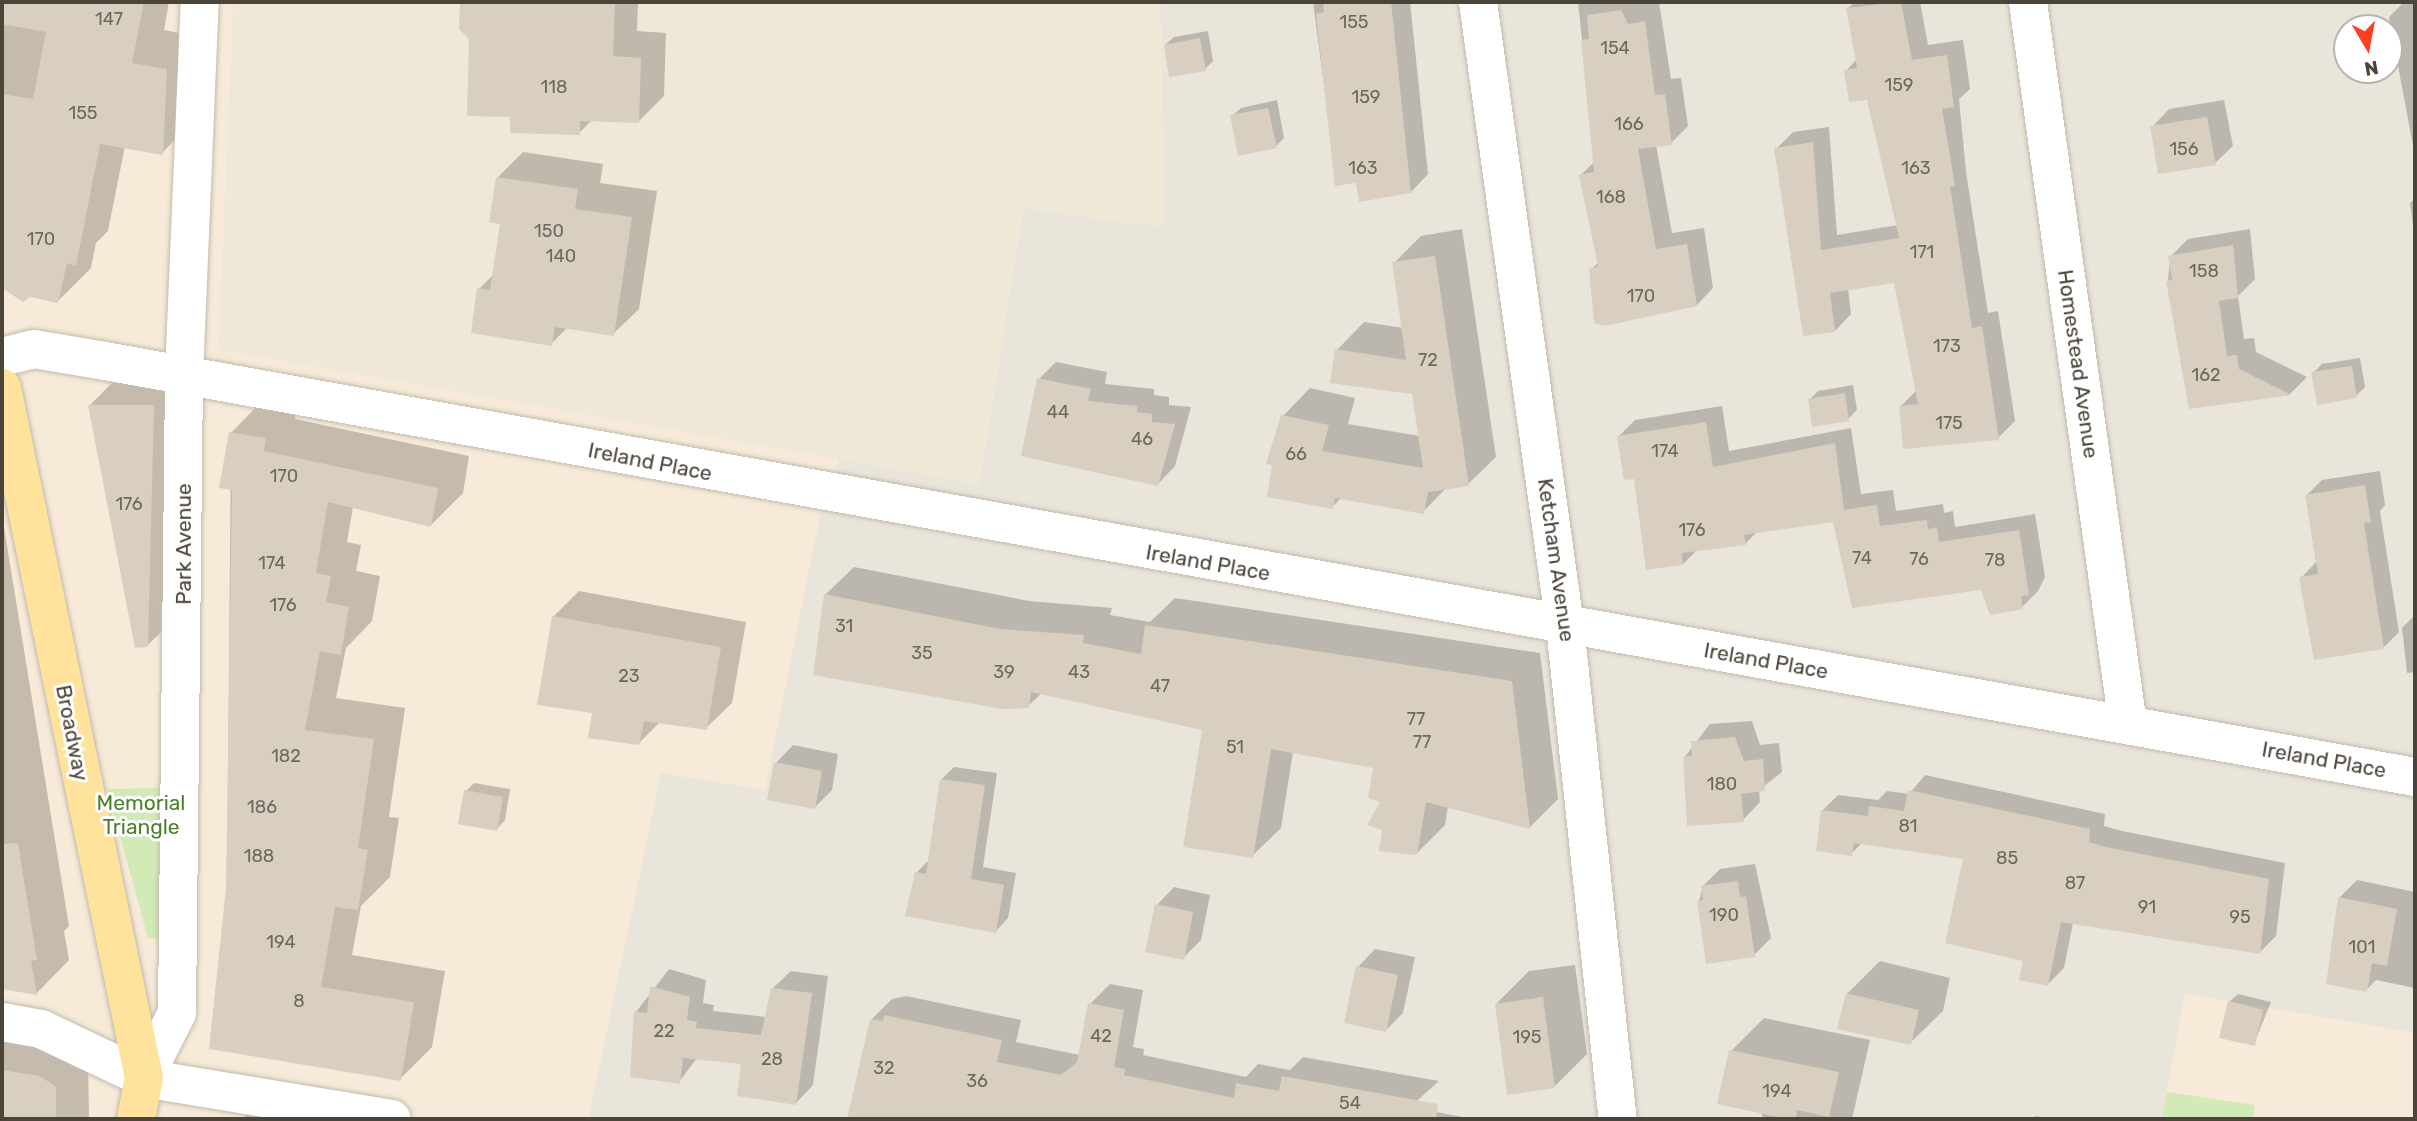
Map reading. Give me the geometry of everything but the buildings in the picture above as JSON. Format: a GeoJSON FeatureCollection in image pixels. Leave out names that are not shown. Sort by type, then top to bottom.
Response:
{"type":"FeatureCollection","features":[{"type":"Feature","properties":{"kind":"main road","name":"Broadway"},"geometry":{"type":"LineString","coordinates":[[2,388],[144,1078],[136,1119]]}},
{"type":"Feature","properties":{"kind":"street","name":"Park Avenue"},"geometry":{"type":"LineString","coordinates":[[144,1078],[177,1013],[184,376],[200,2]]}},
{"type":"Feature","properties":{"kind":"street","name":"Ketcham Avenue"},"geometry":{"type":"LineString","coordinates":[[1478,2],[1565,625],[1618,1119]]}},
{"type":"Feature","properties":{"kind":"street","name":"Homestead Avenue"},"geometry":{"type":"LineString","coordinates":[[2028,2],[2128,725]]}},
{"type":"Feature","properties":{"kind":"street","name":"Ireland Place"},"geometry":{"type":"LineString","coordinates":[[2,357],[34,349],[2415,776]]}},
{"type":"Feature","properties":{"kind":"street"},"geometry":{"type":"LineString","coordinates":[[2,1022],[41,1029],[144,1078],[392,1119]]}},
{"type":"Feature","properties":{"kind":"shaded area"},"geometry":{"type":"Polygon","coordinates":[[[2,2],[233,2],[218,350],[839,459],[820,514],[765,790],[661,773],[588,1119],[2,1119],[2,2]]]}},
{"type":"Feature","properties":{"kind":"shaded area"},"geometry":{"type":"Polygon","coordinates":[[[233,2],[1160,2],[1164,227],[1023,208],[979,484],[218,350],[233,2]]]}},
{"type":"Feature","properties":{"kind":"shaded area"},"geometry":{"type":"Polygon","coordinates":[[[1160,2],[2415,2],[2415,1033],[2185,994],[2162,1119],[588,1119],[661,772],[764,790],[820,514],[839,459],[979,484],[1023,208],[1164,227],[1160,2]]]}},
{"type":"Feature","properties":{"kind":"shaded area"},"geometry":{"type":"Polygon","coordinates":[[[2185,994],[2415,1033],[2415,1119],[2162,1119],[2185,994]]]}},
{"type":"Feature","properties":{"kind":"green space","name":"Memorial Triangle"},"geometry":{"type":"Polygon","coordinates":[[[162,788],[167,940],[148,938],[107,789],[162,788]]]}},
{"type":"Feature","properties":{"kind":"green space"},"geometry":{"type":"Polygon","coordinates":[[[2167,1092],[2255,1105],[2253,1119],[2162,1119],[2167,1092]]]}}]}
